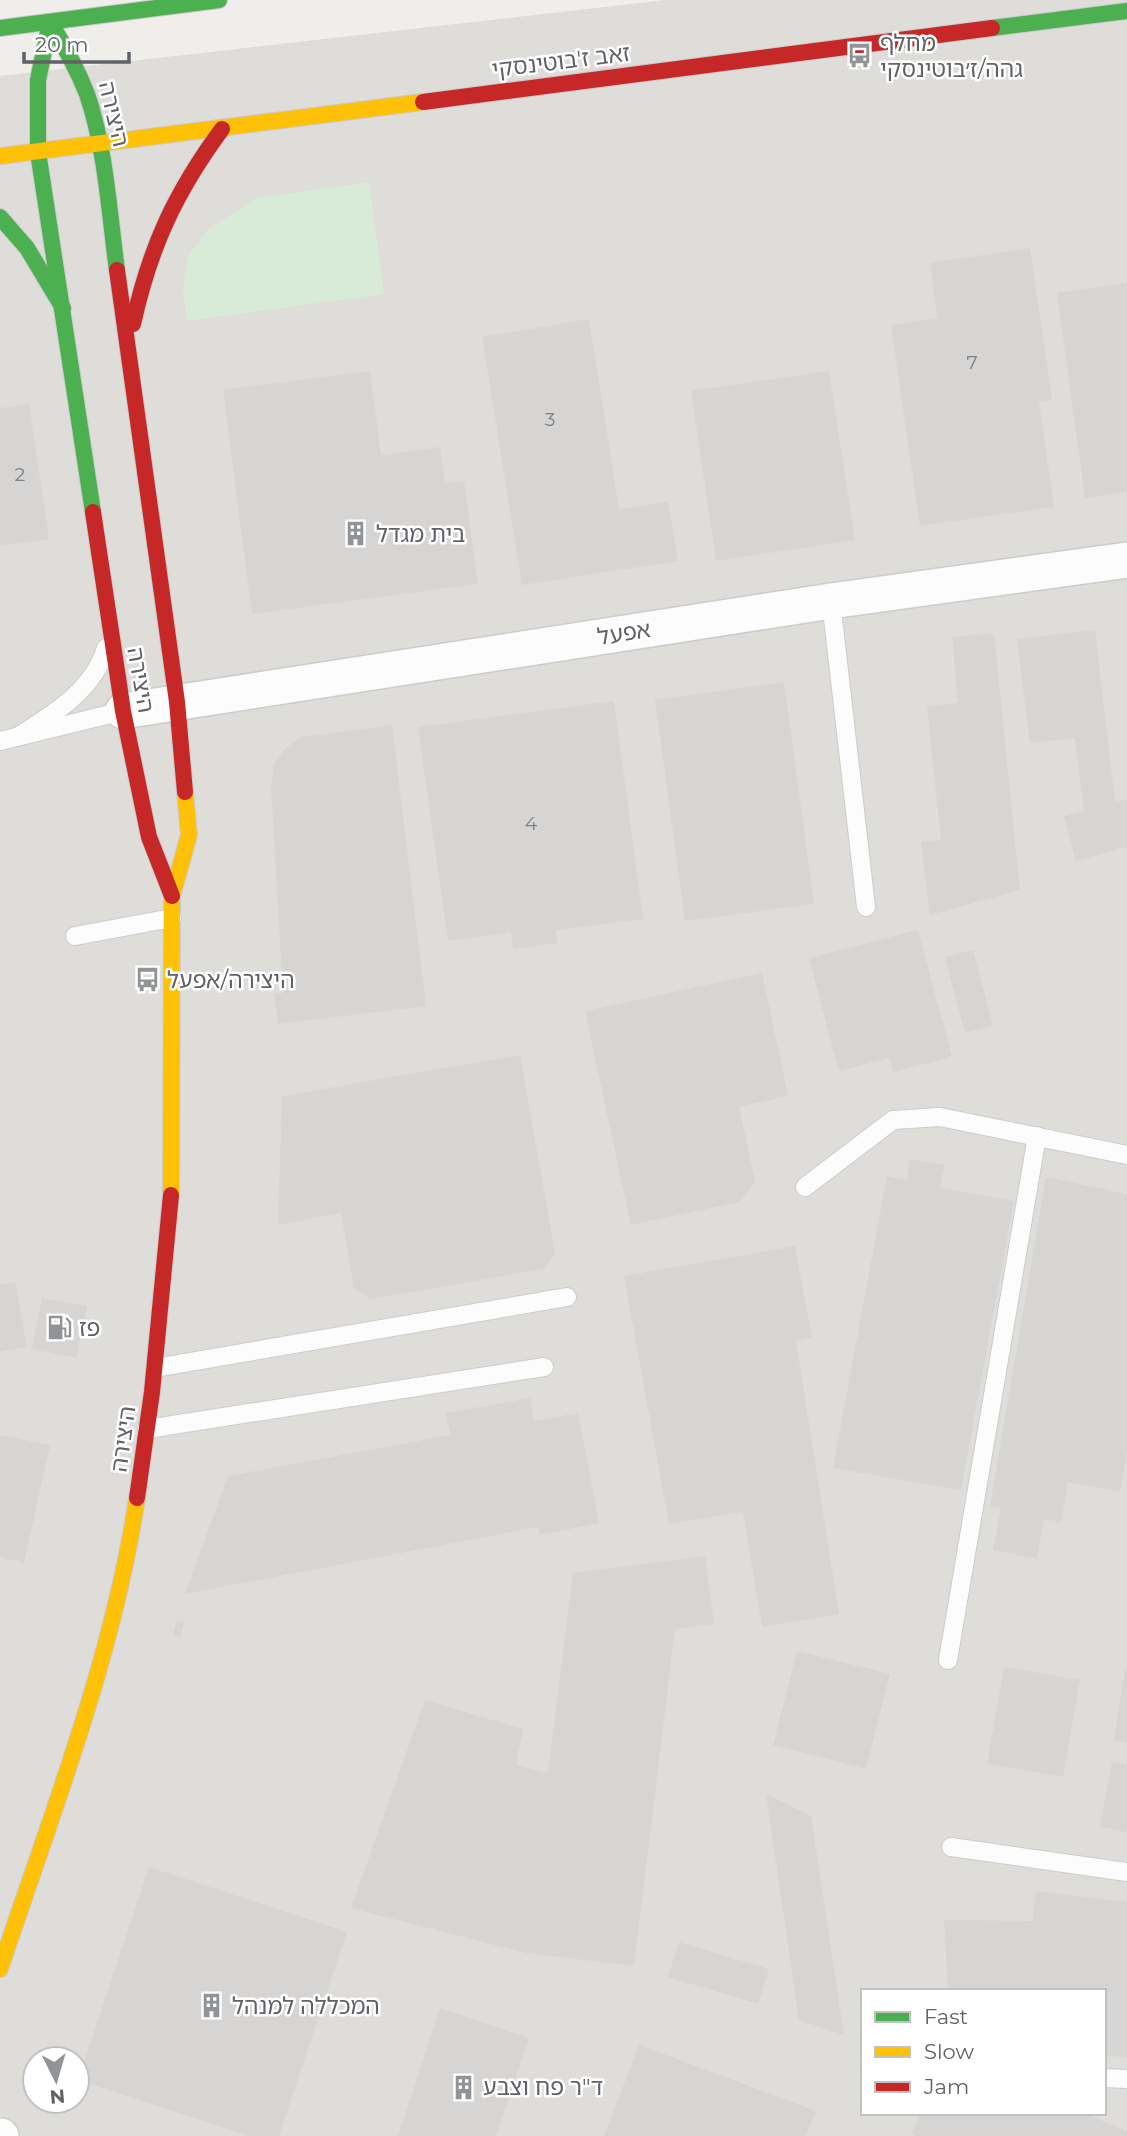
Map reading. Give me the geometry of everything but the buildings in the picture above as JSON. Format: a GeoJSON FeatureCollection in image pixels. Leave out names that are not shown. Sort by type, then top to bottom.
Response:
{"type":"FeatureCollection","features":[{"type":"Feature","properties":{"kind":"street"},"geometry":{"type":"LineString","coordinates":[[0,28],[219,0]]}},
{"type":"Feature","properties":{"kind":"street","name":"זאב ז'בוטינסקי"},"geometry":{"type":"LineString","coordinates":[[0,156],[1127,11]]}},
{"type":"Feature","properties":{"kind":"street","name":"היצירה"},"geometry":{"type":"LineString","coordinates":[[0,1969],[107,1634],[134,1523],[155,1368],[171,1214],[172,895],[189,835],[177,702],[100,145],[90,98],[81,74],[50,22]]}},
{"type":"Feature","properties":{"kind":"street","name":"היצירה"},"geometry":{"type":"LineString","coordinates":[[50,22],[38,80],[38,152],[123,711],[149,837],[172,895]]}},
{"type":"Feature","properties":{"kind":"street"},"geometry":{"type":"LineString","coordinates":[[127,354],[154,238],[176,193],[222,129]]}},
{"type":"Feature","properties":{"kind":"street"},"geometry":{"type":"LineString","coordinates":[[0,217],[19,235],[42,269],[63,308]]}},
{"type":"Feature","properties":{"kind":"street","name":"אפעל"},"geometry":{"type":"LineString","coordinates":[[123,711],[831,601],[1127,560]]}},
{"type":"Feature","properties":{"kind":"lane"},"geometry":{"type":"LineString","coordinates":[[831,601],[866,907]]}},
{"type":"Feature","properties":{"kind":"lane"},"geometry":{"type":"LineString","coordinates":[[8,739],[44,720],[91,681],[106,651],[108,621]]}},
{"type":"Feature","properties":{"kind":"lane"},"geometry":{"type":"LineString","coordinates":[[8,739],[123,711]]}},
{"type":"Feature","properties":{"kind":"lane"},"geometry":{"type":"LineString","coordinates":[[75,936],[172,918]]}},
{"type":"Feature","properties":{"kind":"lane"},"geometry":{"type":"LineString","coordinates":[[806,1187],[892,1120],[940,1117],[1127,1155]]}},
{"type":"Feature","properties":{"kind":"lane"},"geometry":{"type":"LineString","coordinates":[[948,1660],[1037,1136]]}},
{"type":"Feature","properties":{"kind":"lane"},"geometry":{"type":"LineString","coordinates":[[155,1368],[567,1297]]}},
{"type":"Feature","properties":{"kind":"lane"},"geometry":{"type":"LineString","coordinates":[[147,1429],[544,1367]]}},
{"type":"Feature","properties":{"kind":"lane"},"geometry":{"type":"LineString","coordinates":[[951,1847],[1127,1872]]}},
{"type":"Feature","properties":{"kind":"lane"},"geometry":{"type":"LineString","coordinates":[[1106,2078],[1127,2079]]}},
{"type":"Feature","properties":{"kind":"shaded area"},"geometry":{"type":"Polygon","coordinates":[[[666,0],[1127,0],[1127,2136],[0,2136],[0,76],[666,0]]]}},
{"type":"Feature","properties":{"kind":"green space"},"geometry":{"type":"Polygon","coordinates":[[[369,182],[384,294],[187,321],[183,289],[188,256],[209,228],[257,198],[369,182]]]}},
{"type":"Feature","properties":{"kind":"traffic: fast"},"geometry":{"type":"LineString","coordinates":[[0,28],[219,0]]}},
{"type":"Feature","properties":{"kind":"traffic: fast"},"geometry":{"type":"LineString","coordinates":[[992,28],[1127,11]]}},
{"type":"Feature","properties":{"kind":"traffic: fast"},"geometry":{"type":"LineString","coordinates":[[50,22],[38,80],[38,152],[93,512]]}},
{"type":"Feature","properties":{"kind":"traffic: fast"},"geometry":{"type":"LineString","coordinates":[[50,22],[79,75],[99,137],[117,270]]}},
{"type":"Feature","properties":{"kind":"traffic: fast"},"geometry":{"type":"LineString","coordinates":[[0,217],[27,248],[63,308]]}},
{"type":"Feature","properties":{"kind":"traffic: slow"},"geometry":{"type":"LineString","coordinates":[[0,156],[423,102]]}},
{"type":"Feature","properties":{"kind":"traffic: slow"},"geometry":{"type":"LineString","coordinates":[[171,1195],[172,896],[189,835],[185,792]]}},
{"type":"Feature","properties":{"kind":"traffic: slow"},"geometry":{"type":"LineString","coordinates":[[0,1969],[97,1677],[113,1618],[137,1498]]}},
{"type":"Feature","properties":{"kind":"traffic: jam"},"geometry":{"type":"LineString","coordinates":[[423,102],[992,28]]}},
{"type":"Feature","properties":{"kind":"traffic: jam"},"geometry":{"type":"LineString","coordinates":[[133,324],[147,270],[166,222],[191,176],[222,129]]}},
{"type":"Feature","properties":{"kind":"traffic: jam"},"geometry":{"type":"LineString","coordinates":[[117,270],[177,702],[185,792]]}},
{"type":"Feature","properties":{"kind":"traffic: jam"},"geometry":{"type":"LineString","coordinates":[[93,512],[123,711],[149,837],[172,896]]}},
{"type":"Feature","properties":{"kind":"traffic: jam"},"geometry":{"type":"LineString","coordinates":[[137,1498],[152,1392],[171,1195]]}},
{"type":"Feature","properties":{"kind":"place","name":"מחלף גהה/ז׳בוטינסקי"},"geometry":{"type":"Point","coordinates":[860,56]}},
{"type":"Feature","properties":{"kind":"place","name":"בית מגדל"},"geometry":{"type":"Point","coordinates":[356,534]}},
{"type":"Feature","properties":{"kind":"place","name":"היצירה/אפעל"},"geometry":{"type":"Point","coordinates":[147,980]}},
{"type":"Feature","properties":{"kind":"place","name":"פז"},"geometry":{"type":"Point","coordinates":[59,1328]}},
{"type":"Feature","properties":{"kind":"place","name":"המכללה למנהל"},"geometry":{"type":"Point","coordinates":[212,2006]}},
{"type":"Feature","properties":{"kind":"place","name":"ד\"ר פח וצבע"},"geometry":{"type":"Point","coordinates":[463,2087]}}]}
